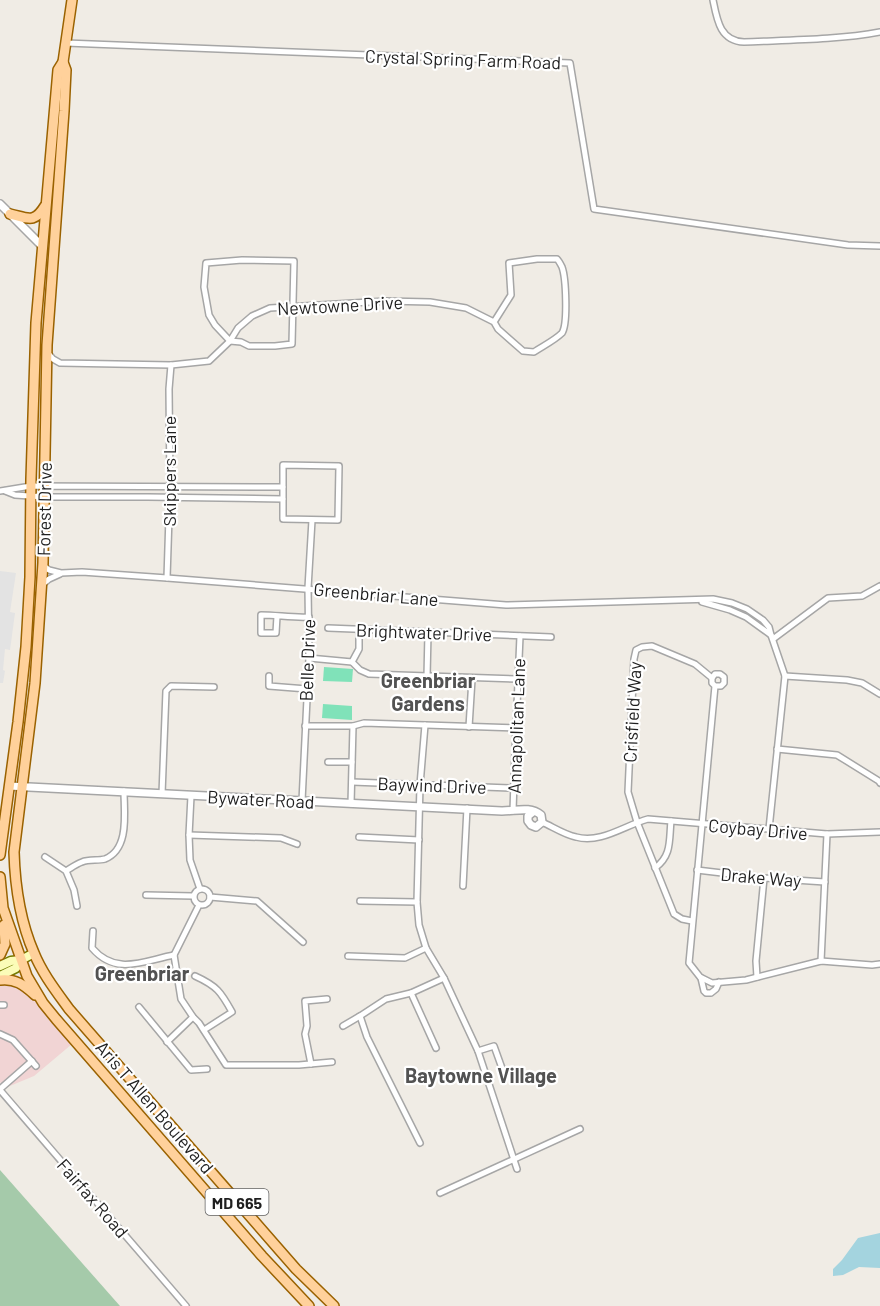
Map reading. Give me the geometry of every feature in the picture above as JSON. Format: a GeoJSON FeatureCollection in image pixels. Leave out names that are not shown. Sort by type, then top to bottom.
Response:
{"type":"FeatureCollection","features":[{"type":"Feature","properties":{"kind":"main road","name":"Forest Drive"},"geometry":{"type":"LineString","coordinates":[[0,855],[26,647],[30,577],[30,491],[36,323],[42,246],[58,70],[63,62],[72,0]]}},
{"type":"Feature","properties":{"kind":"main road","name":"Forest Drive"},"geometry":{"type":"LineString","coordinates":[[34,953],[20,908],[14,852],[35,683],[42,586],[46,374],[65,94],[66,70],[63,62]]}},
{"type":"Feature","properties":{"kind":"main road"},"geometry":{"type":"LineString","coordinates":[[10,214],[34,218],[39,216],[46,204]]}},
{"type":"Feature","properties":{"kind":"main road"},"geometry":{"type":"LineString","coordinates":[[42,246],[54,258]]}},
{"type":"Feature","properties":{"kind":"main road"},"geometry":{"type":"LineString","coordinates":[[16,737],[28,740]]}},
{"type":"Feature","properties":{"kind":"main road","name":"MD 665"},"geometry":{"type":"LineString","coordinates":[[0,878],[3,908],[21,960]]}},
{"type":"Feature","properties":{"kind":"main road"},"geometry":{"type":"LineString","coordinates":[[0,955],[5,944],[3,908]]}},
{"type":"Feature","properties":{"kind":"main road"},"geometry":{"type":"LineString","coordinates":[[0,966],[21,960],[34,953]]}},
{"type":"Feature","properties":{"kind":"main road","name":"Aris T Allen Boulevard"},"geometry":{"type":"LineString","coordinates":[[34,953],[48,980],[69,1009],[296,1269],[334,1306]]}},
{"type":"Feature","properties":{"kind":"main road"},"geometry":{"type":"LineString","coordinates":[[0,978],[16,968],[21,960]]}},
{"type":"Feature","properties":{"kind":"main road","name":"Aris T Allen Boulevard"},"geometry":{"type":"LineString","coordinates":[[21,960],[27,976],[43,1003],[262,1256],[309,1306]]}},
{"type":"Feature","properties":{"kind":"main road"},"geometry":{"type":"LineString","coordinates":[[0,978],[21,983],[43,1003]]}},
{"type":"Feature","properties":{"kind":"street"},"geometry":{"type":"LineString","coordinates":[[713,0],[721,28],[734,41],[807,39],[880,32]]}},
{"type":"Feature","properties":{"kind":"street","name":"Crystal Spring Farm Road"},"geometry":{"type":"LineString","coordinates":[[66,43],[570,63],[594,209],[848,245],[880,246]]}},
{"type":"Feature","properties":{"kind":"street"},"geometry":{"type":"LineString","coordinates":[[0,204],[42,246]]}},
{"type":"Feature","properties":{"kind":"street","name":"Newtowne Drive"},"geometry":{"type":"LineString","coordinates":[[60,363],[171,365],[209,361],[230,341],[238,328],[252,316],[270,308],[386,301],[430,302],[466,308],[494,322],[498,329],[523,351],[534,352],[561,333],[566,325],[562,266],[557,259],[509,263],[511,296],[494,322]]}},
{"type":"Feature","properties":{"kind":"street"},"geometry":{"type":"LineString","coordinates":[[242,260],[294,261],[292,344],[249,346],[241,342],[230,341],[209,315],[204,287],[206,263],[242,260]]}},
{"type":"Feature","properties":{"kind":"street"},"geometry":{"type":"LineString","coordinates":[[47,352],[60,363]]}},
{"type":"Feature","properties":{"kind":"street"},"geometry":{"type":"LineString","coordinates":[[46,374],[53,366],[60,363]]}},
{"type":"Feature","properties":{"kind":"street","name":"Skippers Lane"},"geometry":{"type":"LineString","coordinates":[[167,578],[171,365]]}},
{"type":"Feature","properties":{"kind":"street"},"geometry":{"type":"LineString","coordinates":[[283,465],[339,466],[338,520],[283,519],[283,487],[283,465]]}},
{"type":"Feature","properties":{"kind":"street"},"geometry":{"type":"LineString","coordinates":[[2,491],[15,495],[30,491],[170,486],[283,487]]}},
{"type":"Feature","properties":{"kind":"street"},"geometry":{"type":"LineString","coordinates":[[2,491],[12,488],[44,492],[283,499]]}},
{"type":"Feature","properties":{"kind":"street","name":"Belle Drive"},"geometry":{"type":"LineString","coordinates":[[302,801],[304,726],[308,689],[308,588],[312,520]]}},
{"type":"Feature","properties":{"kind":"street","name":"Greenbriar Lane"},"geometry":{"type":"LineString","coordinates":[[43,563],[49,570],[61,573],[82,572],[308,588],[506,605],[692,600],[730,609],[746,617],[772,637]]}},
{"type":"Feature","properties":{"kind":"street"},"geometry":{"type":"LineString","coordinates":[[42,586],[49,579],[61,573]]}},
{"type":"Feature","properties":{"kind":"street"},"geometry":{"type":"LineString","coordinates":[[769,829],[785,676],[772,637],[828,598],[862,596],[880,586]]}},
{"type":"Feature","properties":{"kind":"street","name":"Greenbriar Lane"},"geometry":{"type":"LineString","coordinates":[[277,616],[309,617]]}},
{"type":"Feature","properties":{"kind":"street","name":"Brightwater Drive"},"geometry":{"type":"LineString","coordinates":[[328,628],[520,636]]}},
{"type":"Feature","properties":{"kind":"street"},"geometry":{"type":"LineString","coordinates":[[351,662],[359,649],[359,629]]}},
{"type":"Feature","properties":{"kind":"street"},"geometry":{"type":"LineString","coordinates":[[427,677],[428,633]]}},
{"type":"Feature","properties":{"kind":"street","name":"Annapolitan Lane"},"geometry":{"type":"LineString","coordinates":[[513,811],[520,636],[551,637]]}},
{"type":"Feature","properties":{"kind":"street","name":"Crisfield Way"},"geometry":{"type":"LineString","coordinates":[[637,822],[628,792],[636,651],[642,647],[652,646],[695,664],[712,678],[712,683],[716,686],[724,683],[724,677],[720,674],[715,674],[712,678]]}},
{"type":"Feature","properties":{"kind":"street"},"geometry":{"type":"LineString","coordinates":[[309,658],[351,662],[369,674],[518,679]]}},
{"type":"Feature","properties":{"kind":"street"},"geometry":{"type":"LineString","coordinates":[[269,676],[269,686],[308,689]]}},
{"type":"Feature","properties":{"kind":"street"},"geometry":{"type":"LineString","coordinates":[[785,676],[847,680],[862,683],[880,694]]}},
{"type":"Feature","properties":{"kind":"street"},"geometry":{"type":"LineString","coordinates":[[469,727],[472,679]]}},
{"type":"Feature","properties":{"kind":"street"},"geometry":{"type":"LineString","coordinates":[[162,794],[166,691],[171,686],[214,687]]}},
{"type":"Feature","properties":{"kind":"street"},"geometry":{"type":"LineString","coordinates":[[716,686],[689,963],[701,978],[706,993],[711,993],[716,989],[719,982]]}},
{"type":"Feature","properties":{"kind":"street"},"geometry":{"type":"LineString","coordinates":[[304,726],[353,726],[363,723],[516,728]]}},
{"type":"Feature","properties":{"kind":"street"},"geometry":{"type":"LineString","coordinates":[[425,725],[420,785],[417,902],[419,925],[426,948],[444,978],[478,1051],[517,1168]]}},
{"type":"Feature","properties":{"kind":"street"},"geometry":{"type":"LineString","coordinates":[[351,804],[353,726]]}},
{"type":"Feature","properties":{"kind":"street"},"geometry":{"type":"LineString","coordinates":[[777,749],[837,755],[880,783]]}},
{"type":"Feature","properties":{"kind":"street"},"geometry":{"type":"LineString","coordinates":[[328,762],[352,762]]}},
{"type":"Feature","properties":{"kind":"street","name":"Baywind Drive"},"geometry":{"type":"LineString","coordinates":[[351,782],[513,788]]}},
{"type":"Feature","properties":{"kind":"street","name":"Bywater Road"},"geometry":{"type":"LineString","coordinates":[[9,786],[513,811],[524,808],[531,814]]}},
{"type":"Feature","properties":{"kind":"street"},"geometry":{"type":"LineString","coordinates":[[66,871],[84,861],[108,858],[117,849],[122,842],[124,791]]}},
{"type":"Feature","properties":{"kind":"street"},"geometry":{"type":"LineString","coordinates":[[191,796],[190,860],[200,889]]}},
{"type":"Feature","properties":{"kind":"street"},"geometry":{"type":"LineString","coordinates":[[463,886],[467,808]]}},
{"type":"Feature","properties":{"kind":"street"},"geometry":{"type":"LineString","coordinates":[[540,813],[542,822],[536,827],[528,821],[531,814],[540,813]]}},
{"type":"Feature","properties":{"kind":"street","name":"Coybay Drive"},"geometry":{"type":"LineString","coordinates":[[637,822],[648,819],[827,834],[880,832]]}},
{"type":"Feature","properties":{"kind":"street"},"geometry":{"type":"LineString","coordinates":[[655,868],[665,860],[668,854],[671,821]]}},
{"type":"Feature","properties":{"kind":"street"},"geometry":{"type":"LineString","coordinates":[[542,822],[576,837],[591,838],[604,836],[637,822],[674,914],[692,921]]}},
{"type":"Feature","properties":{"kind":"street"},"geometry":{"type":"LineString","coordinates":[[822,961],[827,834]]}},
{"type":"Feature","properties":{"kind":"street"},"geometry":{"type":"LineString","coordinates":[[189,835],[281,838],[297,844]]}},
{"type":"Feature","properties":{"kind":"street"},"geometry":{"type":"LineString","coordinates":[[359,837],[419,840]]}},
{"type":"Feature","properties":{"kind":"street"},"geometry":{"type":"LineString","coordinates":[[0,846],[14,852]]}},
{"type":"Feature","properties":{"kind":"street"},"geometry":{"type":"LineString","coordinates":[[45,857],[66,871],[74,890],[77,906]]}},
{"type":"Feature","properties":{"kind":"street","name":"Drake Way"},"geometry":{"type":"LineString","coordinates":[[698,870],[825,882]]}},
{"type":"Feature","properties":{"kind":"street"},"geometry":{"type":"LineString","coordinates":[[757,977],[756,961],[764,878]]}},
{"type":"Feature","properties":{"kind":"street"},"geometry":{"type":"LineString","coordinates":[[200,889],[208,891],[210,897],[207,904],[199,905],[195,902],[193,896],[195,891],[200,889]]}},
{"type":"Feature","properties":{"kind":"street"},"geometry":{"type":"LineString","coordinates":[[146,895],[193,896]]}},
{"type":"Feature","properties":{"kind":"street"},"geometry":{"type":"LineString","coordinates":[[210,897],[258,901],[303,942]]}},
{"type":"Feature","properties":{"kind":"street"},"geometry":{"type":"LineString","coordinates":[[360,901],[417,902]]}},
{"type":"Feature","properties":{"kind":"street"},"geometry":{"type":"LineString","coordinates":[[199,905],[174,955],[182,999],[226,1065],[299,1065],[332,1062]]}},
{"type":"Feature","properties":{"kind":"street"},"geometry":{"type":"LineString","coordinates":[[93,931],[92,948],[109,962],[124,966],[174,955]]}},
{"type":"Feature","properties":{"kind":"street"},"geometry":{"type":"LineString","coordinates":[[348,956],[405,958],[426,948]]}},
{"type":"Feature","properties":{"kind":"street"},"geometry":{"type":"LineString","coordinates":[[701,978],[712,983],[746,980],[822,961],[880,964]]}},
{"type":"Feature","properties":{"kind":"street"},"geometry":{"type":"LineString","coordinates":[[195,976],[208,982],[221,993],[232,1012],[204,1030]]}},
{"type":"Feature","properties":{"kind":"street"},"geometry":{"type":"LineString","coordinates":[[343,1026],[386,999],[411,993],[444,978]]}},
{"type":"Feature","properties":{"kind":"street"},"geometry":{"type":"LineString","coordinates":[[411,993],[436,1048]]}},
{"type":"Feature","properties":{"kind":"street"},"geometry":{"type":"LineString","coordinates":[[311,1064],[305,1034],[308,1026],[305,1001],[327,999]]}},
{"type":"Feature","properties":{"kind":"street"},"geometry":{"type":"LineString","coordinates":[[139,1007],[191,1070],[207,1069]]}},
{"type":"Feature","properties":{"kind":"street"},"geometry":{"type":"LineString","coordinates":[[360,1016],[367,1037],[420,1143]]}},
{"type":"Feature","properties":{"kind":"street"},"geometry":{"type":"LineString","coordinates":[[167,1042],[193,1017]]}},
{"type":"Feature","properties":{"kind":"street"},"geometry":{"type":"LineString","coordinates":[[0,1034],[13,1040],[34,1064],[0,1089]]}},
{"type":"Feature","properties":{"kind":"street"},"geometry":{"type":"LineString","coordinates":[[478,1051],[494,1046],[503,1071]]}},
{"type":"Feature","properties":{"kind":"street","name":"Fairfax Road"},"geometry":{"type":"LineString","coordinates":[[0,1089],[186,1306]]}},
{"type":"Feature","properties":{"kind":"street"},"geometry":{"type":"LineString","coordinates":[[440,1193],[580,1129]]}},
{"type":"Feature","properties":{"kind":"shaded area"},"geometry":{"type":"Polygon","coordinates":[[[0,571],[16,573],[10,612],[15,613],[10,650],[5,649],[3,683],[0,683],[0,571]]]}},
{"type":"Feature","properties":{"kind":"shaded area"},"geometry":{"type":"Polygon","coordinates":[[[0,984],[21,985],[72,1044],[34,1076],[5,1088],[0,1082],[0,984]]]}},
{"type":"Feature","properties":{"kind":"green space"},"geometry":{"type":"Polygon","coordinates":[[[324,667],[353,669],[352,682],[323,681],[324,667]]]}},
{"type":"Feature","properties":{"kind":"green space"},"geometry":{"type":"Polygon","coordinates":[[[323,704],[352,706],[352,720],[322,718],[323,704]]]}},
{"type":"Feature","properties":{"kind":"green space"},"geometry":{"type":"Polygon","coordinates":[[[0,1170],[120,1306],[0,1306],[0,1170]]]}},
{"type":"Feature","properties":{"kind":"water"},"geometry":{"type":"Polygon","coordinates":[[[880,1233],[880,1268],[859,1267],[843,1275],[833,1276],[833,1269],[858,1238],[880,1233]]]}},
{"type":"Feature","properties":{"kind":"district","name":"Greenbriar Gardens"},"geometry":{"type":"Point","coordinates":[428,692]}},
{"type":"Feature","properties":{"kind":"district","name":"Greenbriar"},"geometry":{"type":"Point","coordinates":[142,973]}},
{"type":"Feature","properties":{"kind":"district","name":"Baytowne Village"},"geometry":{"type":"Point","coordinates":[481,1075]}}]}
